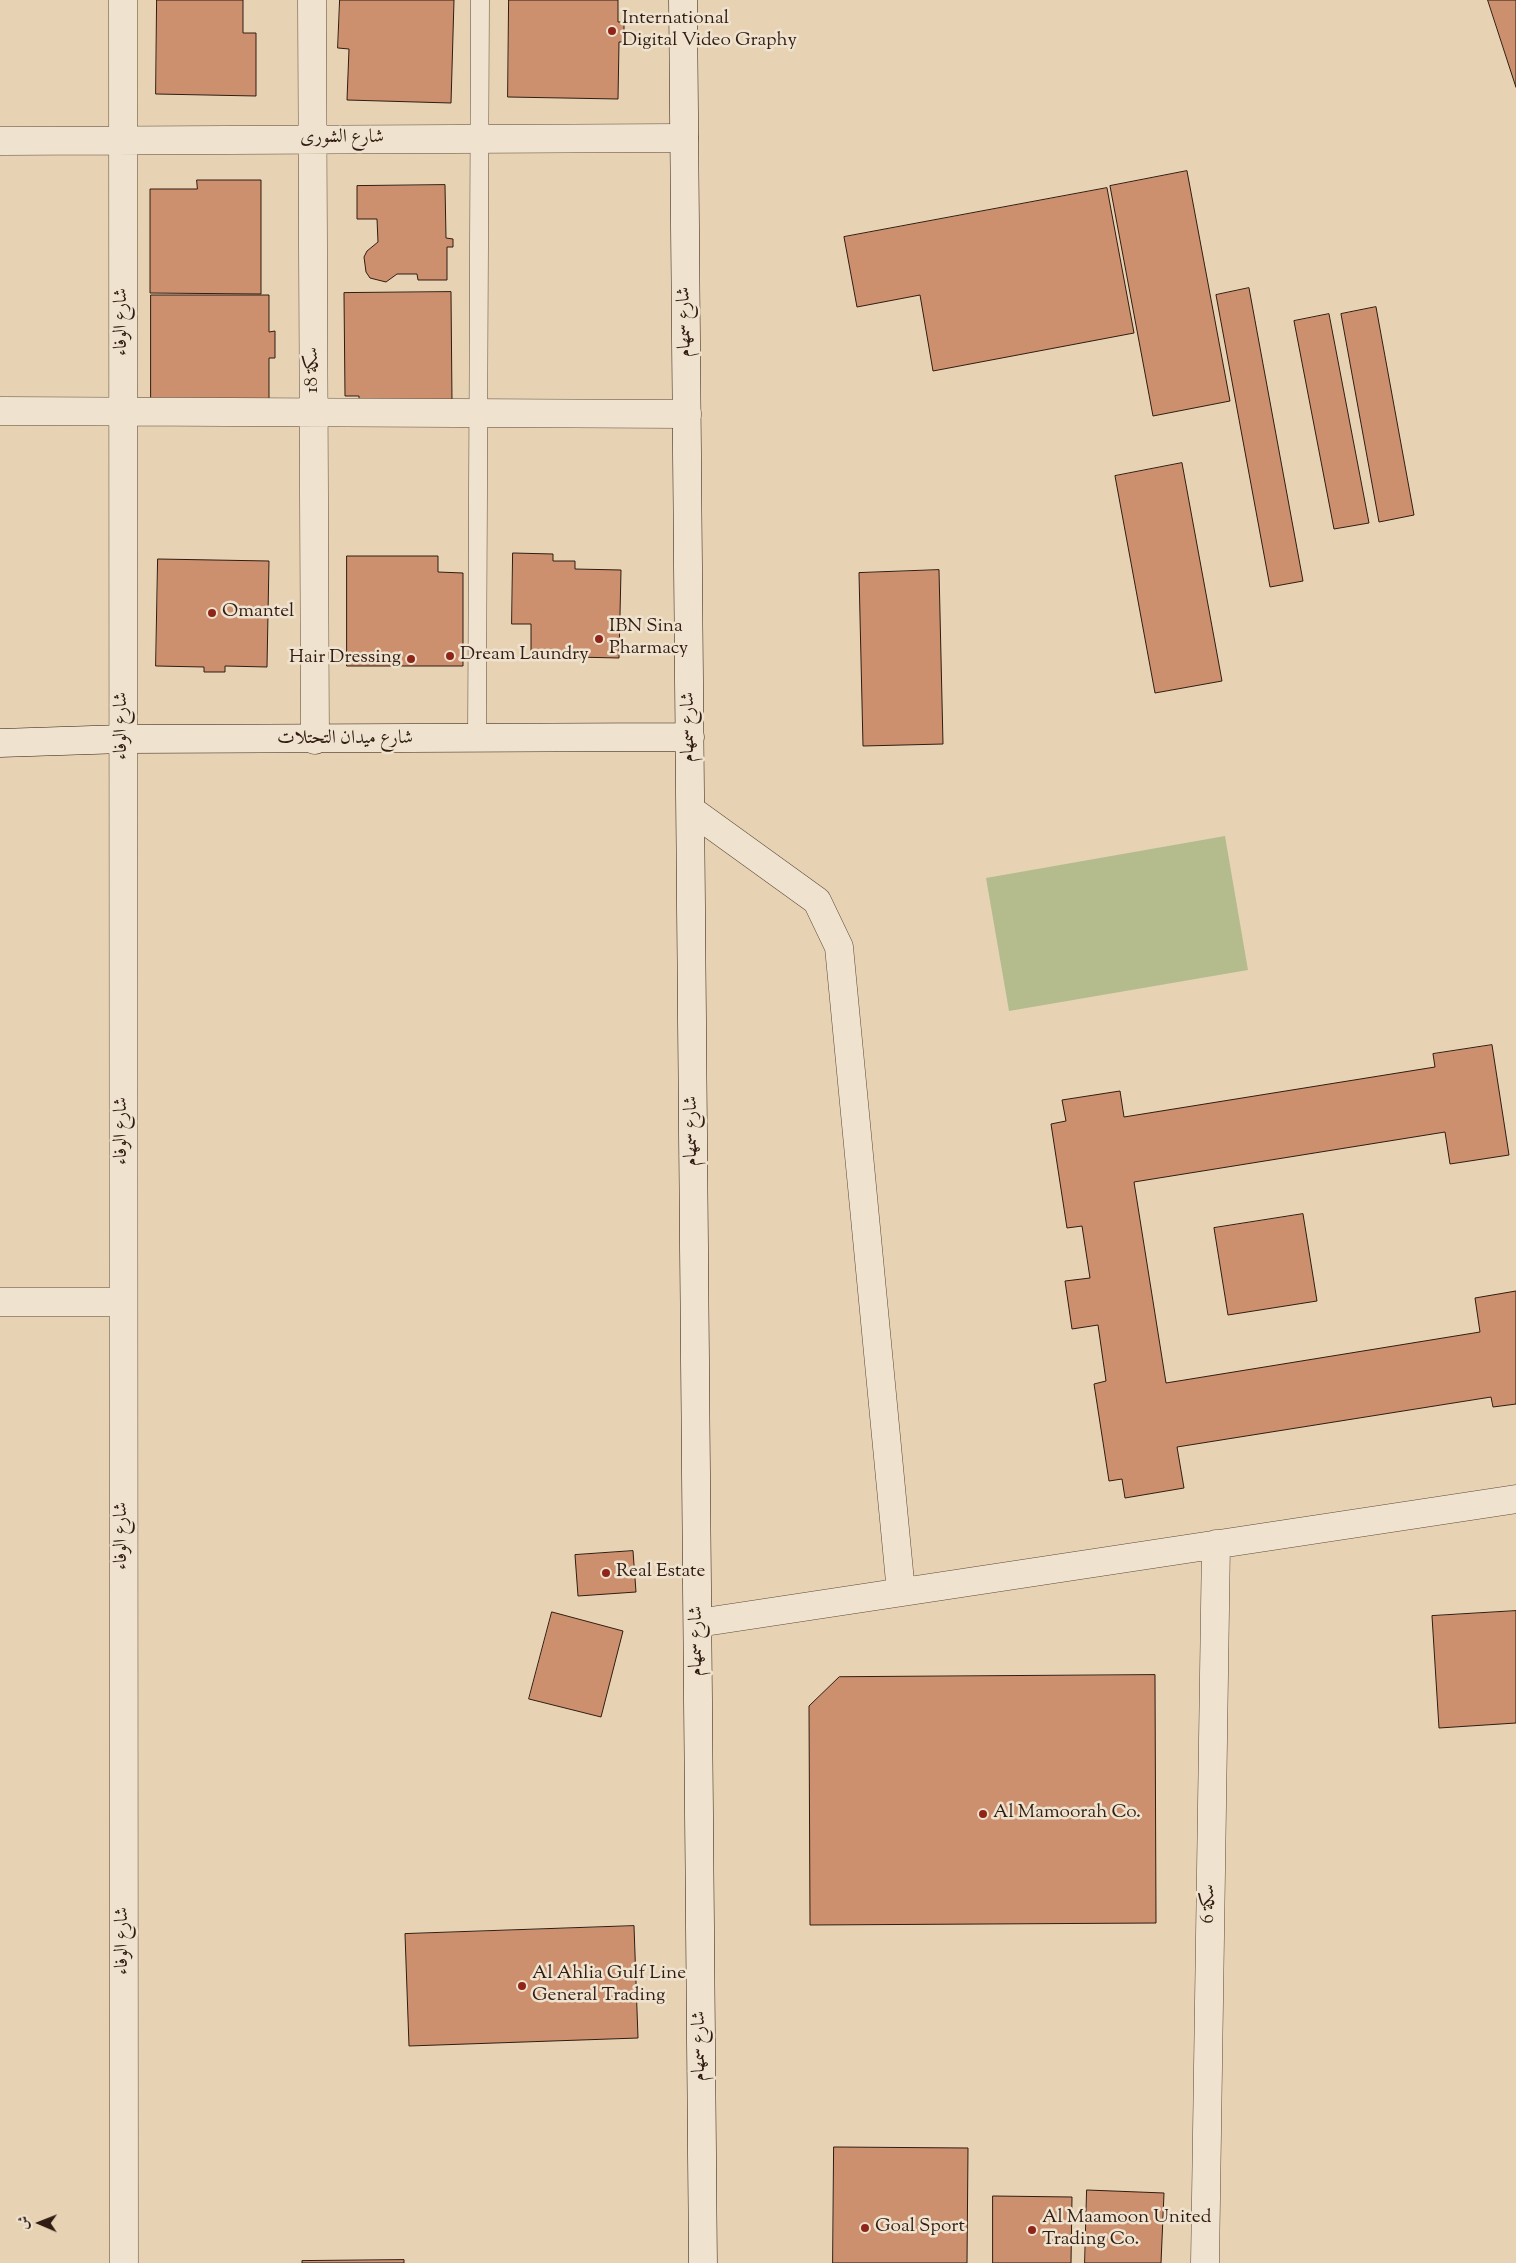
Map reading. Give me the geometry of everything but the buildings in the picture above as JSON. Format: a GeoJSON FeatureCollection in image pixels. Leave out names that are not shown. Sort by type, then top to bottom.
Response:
{"type":"FeatureCollection","features":[{"type":"Feature","properties":{"kind":"street","name":"شارع الوفاء"},"geometry":{"type":"LineString","coordinates":[[123,0],[124,2263]]}},
{"type":"Feature","properties":{"kind":"street","name":"سكة 18"},"geometry":{"type":"LineString","coordinates":[[312,0],[315,740]]}},
{"type":"Feature","properties":{"kind":"street","name":"شارع سمهام"},"geometry":{"type":"LineString","coordinates":[[683,0],[703,2263]]}},
{"type":"Feature","properties":{"kind":"street","name":"شارع الشورى"},"geometry":{"type":"LineString","coordinates":[[0,141],[684,138]]}},
{"type":"Feature","properties":{"kind":"street"},"geometry":{"type":"LineString","coordinates":[[0,411],[687,414]]}},
{"type":"Feature","properties":{"kind":"street","name":"شارع ميدان التحتلات"},"geometry":{"type":"LineString","coordinates":[[0,742],[123,739],[315,740],[690,737]]}},
{"type":"Feature","properties":{"kind":"street"},"geometry":{"type":"LineString","coordinates":[[691,810],[817,901],[839,947],[901,1592]]}},
{"type":"Feature","properties":{"kind":"street"},"geometry":{"type":"LineString","coordinates":[[0,1302],[123,1302]]}},
{"type":"Feature","properties":{"kind":"street"},"geometry":{"type":"LineString","coordinates":[[698,1623],[1516,1499]]}},
{"type":"Feature","properties":{"kind":"street","name":"سكة 6"},"geometry":{"type":"LineString","coordinates":[[1205,2263],[1216,1544]]}},
{"type":"Feature","properties":{"kind":"lane"},"geometry":{"type":"LineString","coordinates":[[477,739],[480,0]]}},
{"type":"Feature","properties":{"kind":"green space"},"geometry":{"type":"Polygon","coordinates":[[[1225,836],[1248,970],[1009,1011],[986,878],[1225,836]]]}},
{"type":"Feature","properties":{"kind":"place","name":"International Digital Video Graphy"},"geometry":{"type":"Point","coordinates":[612,31]}},
{"type":"Feature","properties":{"kind":"place","name":"Omantel"},"geometry":{"type":"Point","coordinates":[212,613]}},
{"type":"Feature","properties":{"kind":"place","name":"IBN Sina Pharmacy"},"geometry":{"type":"Point","coordinates":[599,639]}},
{"type":"Feature","properties":{"kind":"place","name":"Dream Laundry"},"geometry":{"type":"Point","coordinates":[450,656]}},
{"type":"Feature","properties":{"kind":"place","name":"Hair Dressing"},"geometry":{"type":"Point","coordinates":[411,659]}},
{"type":"Feature","properties":{"kind":"place","name":"Real Estate"},"geometry":{"type":"Point","coordinates":[606,1573]}},
{"type":"Feature","properties":{"kind":"place","name":"Al Mamoorah Co."},"geometry":{"type":"Point","coordinates":[983,1814]}},
{"type":"Feature","properties":{"kind":"place","name":"Al Ahlia Gulf Line General Trading"},"geometry":{"type":"Point","coordinates":[522,1986]}},
{"type":"Feature","properties":{"kind":"place","name":"Goal Sport"},"geometry":{"type":"Point","coordinates":[865,2228]}},
{"type":"Feature","properties":{"kind":"place","name":"Al Maamoon United Trading Co."},"geometry":{"type":"Point","coordinates":[1032,2230]}}]}
